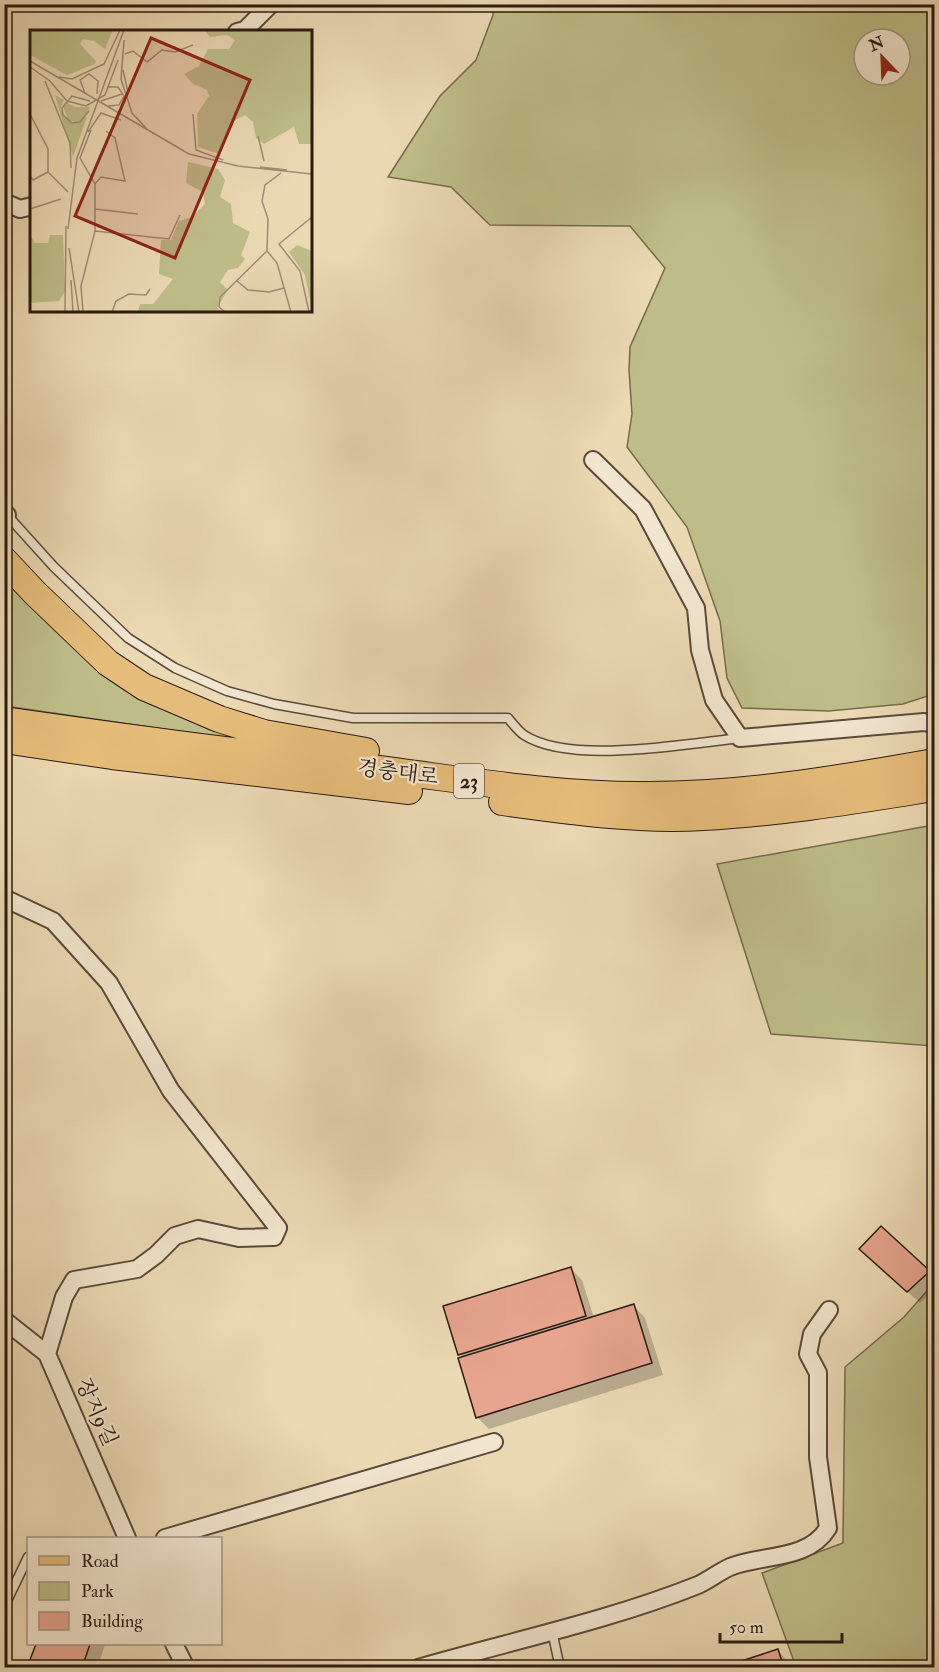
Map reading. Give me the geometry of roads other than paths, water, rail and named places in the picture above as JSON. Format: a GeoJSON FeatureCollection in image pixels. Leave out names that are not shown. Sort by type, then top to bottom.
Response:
{"type":"FeatureCollection","features":[{"type":"Feature","properties":{"kind":"main road"},"geometry":{"type":"LineString","coordinates":[[4,560],[34,593],[108,663],[144,687],[219,718],[264,734],[639,795]]}},
{"type":"Feature","properties":{"kind":"main road","name":"경충대로"},"geometry":{"type":"LineString","coordinates":[[4,720],[118,737],[522,788],[639,795],[698,794],[767,787],[852,777],[934,762]]}},
{"type":"Feature","properties":{"kind":"main road","name":"경충대로"},"geometry":{"type":"LineString","coordinates":[[4,740],[112,756],[583,813],[701,818],[776,812],[934,788]]}},
{"type":"Feature","properties":{"kind":"main road"},"geometry":{"type":"LineString","coordinates":[[4,751],[112,756]]}},
{"type":"Feature","properties":{"kind":"street"},"geometry":{"type":"LineString","coordinates":[[245,30],[271,4]]}},
{"type":"Feature","properties":{"kind":"street"},"geometry":{"type":"LineString","coordinates":[[4,202],[20,209],[30,206]]}},
{"type":"Feature","properties":{"kind":"street"},"geometry":{"type":"LineString","coordinates":[[593,460],[642,509],[696,608],[700,650],[714,700],[740,738],[924,722],[934,724]]}},
{"type":"Feature","properties":{"kind":"street"},"geometry":{"type":"LineString","coordinates":[[4,898],[53,921],[109,983],[171,1091],[278,1228],[274,1237],[240,1238],[198,1229],[175,1236],[156,1255],[137,1269],[74,1280],[64,1297],[47,1354]]}},
{"type":"Feature","properties":{"kind":"street"},"geometry":{"type":"LineString","coordinates":[[418,1668],[653,1601],[700,1584],[731,1567],[805,1549],[823,1537],[828,1528],[818,1457],[818,1373],[808,1353],[812,1334],[829,1310]]}},
{"type":"Feature","properties":{"kind":"street","name":"장지9길"},"geometry":{"type":"LineString","coordinates":[[4,1320],[47,1354],[126,1537]]}},
{"type":"Feature","properties":{"kind":"street"},"geometry":{"type":"LineString","coordinates":[[172,1537],[494,1442]]}},
{"type":"Feature","properties":{"kind":"street"},"geometry":{"type":"LineString","coordinates":[[174,1645],[186,1668]]}},
{"type":"Feature","properties":{"kind":"lane"},"geometry":{"type":"LineString","coordinates":[[6,514],[54,567],[128,638],[175,668],[227,691],[274,704],[353,718],[508,718],[524,734],[548,745],[582,750],[622,751],[740,738]]}},
{"type":"Feature","properties":{"kind":"lane"},"geometry":{"type":"LineString","coordinates":[[4,1607],[27,1559]]}},
{"type":"Feature","properties":{"kind":"lane"},"geometry":{"type":"LineString","coordinates":[[552,1631],[560,1668]]}},
{"type":"Feature","properties":{"kind":"lane"},"geometry":{"type":"LineString","coordinates":[[4,1664],[7,1668]]}}]}
